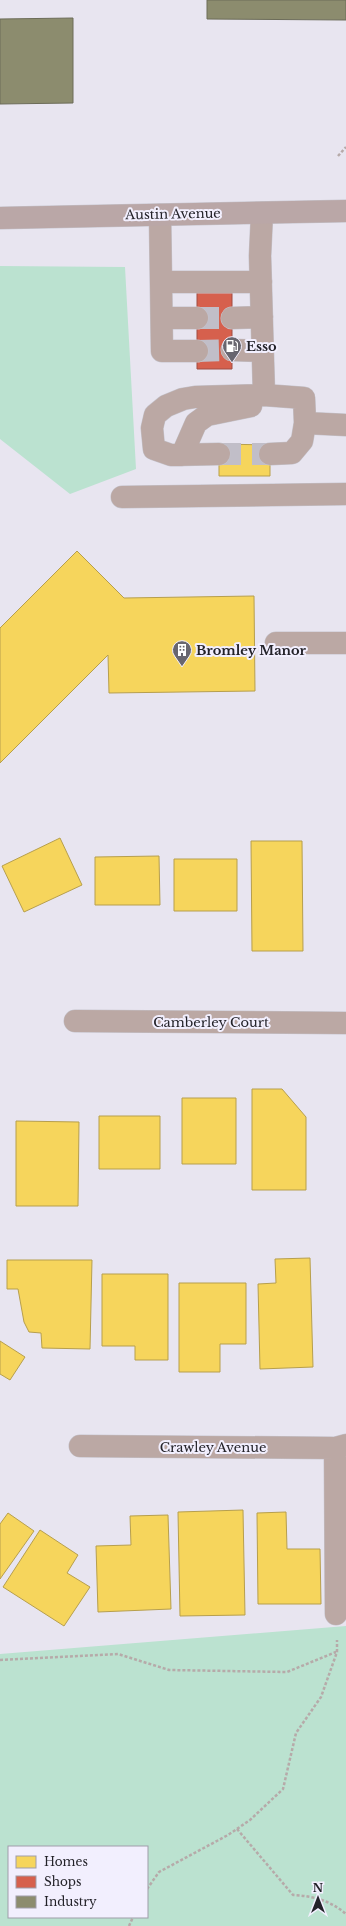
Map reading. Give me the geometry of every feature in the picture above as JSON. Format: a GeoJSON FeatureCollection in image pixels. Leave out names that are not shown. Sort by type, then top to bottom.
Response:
{"type":"FeatureCollection","features":[{"type":"Feature","properties":{"kind":"main road","name":"Austin Avenue"},"geometry":{"type":"LineString","coordinates":[[0,218],[346,211]]}},
{"type":"Feature","properties":{"kind":"street"},"geometry":{"type":"LineString","coordinates":[[262,213],[261,282],[264,395]]}},
{"type":"Feature","properties":{"kind":"street"},"geometry":{"type":"LineString","coordinates":[[160,215],[162,351],[197,350]]}},
{"type":"Feature","properties":{"kind":"street"},"geometry":{"type":"LineString","coordinates":[[162,282],[261,282]]}},
{"type":"Feature","properties":{"kind":"street"},"geometry":{"type":"LineString","coordinates":[[232,318],[262,317]]}},
{"type":"Feature","properties":{"kind":"street"},"geometry":{"type":"LineString","coordinates":[[162,318],[197,318]]}},
{"type":"Feature","properties":{"kind":"street"},"geometry":{"type":"LineString","coordinates":[[232,350],[263,350]]}},
{"type":"Feature","properties":{"kind":"street"},"geometry":{"type":"LineString","coordinates":[[182,455],[196,423],[207,415],[249,408],[264,395]]}},
{"type":"Feature","properties":{"kind":"street"},"geometry":{"type":"LineString","coordinates":[[219,454],[171,455],[154,449],[152,428],[155,415],[166,406],[183,399],[195,397],[264,395],[304,398],[302,441],[292,453],[270,454]]}},
{"type":"Feature","properties":{"kind":"street"},"geometry":{"type":"LineString","coordinates":[[304,422],[346,425]]}},
{"type":"Feature","properties":{"kind":"street"},"geometry":{"type":"LineString","coordinates":[[122,497],[346,494]]}},
{"type":"Feature","properties":{"kind":"street"},"geometry":{"type":"LineString","coordinates":[[276,643],[346,643]]}},
{"type":"Feature","properties":{"kind":"street","name":"Camberley Court"},"geometry":{"type":"LineString","coordinates":[[75,1021],[346,1022]]}},
{"type":"Feature","properties":{"kind":"street","name":"Crawley Avenue"},"geometry":{"type":"LineString","coordinates":[[80,1446],[341,1447]]}},
{"type":"Feature","properties":{"kind":"street"},"geometry":{"type":"LineString","coordinates":[[336,1614],[341,1447]]}},
{"type":"Feature","properties":{"kind":"path"},"geometry":{"type":"LineString","coordinates":[[338,156],[346,147]]}},
{"type":"Feature","properties":{"kind":"path"},"geometry":{"type":"LineString","coordinates":[[148,1888],[159,1872],[237,1829],[250,1820],[283,1789],[296,1733],[321,1696],[337,1652],[336,1614]]}},
{"type":"Feature","properties":{"kind":"path"},"geometry":{"type":"LineString","coordinates":[[0,1660],[118,1654],[169,1670],[287,1672],[337,1652]]}},
{"type":"Feature","properties":{"kind":"path"},"geometry":{"type":"LineString","coordinates":[[237,1829],[293,1895],[308,1895],[335,1904],[346,1914]]}},
{"type":"Feature","properties":{"kind":"green space"},"geometry":{"type":"Polygon","coordinates":[[[0,266],[125,267],[136,469],[70,494],[0,439],[0,266]]]}},
{"type":"Feature","properties":{"kind":"green space"},"geometry":{"type":"Polygon","coordinates":[[[346,1626],[346,1926],[0,1926],[0,1654],[346,1626]]]}},
{"type":"Feature","properties":{"kind":"building: Homes"},"geometry":{"type":"Polygon","coordinates":[[[219,444],[270,445],[270,476],[219,476],[219,444]]]}},
{"type":"Feature","properties":{"kind":"building: Homes","name":"Bromley Manor"},"geometry":{"type":"Polygon","coordinates":[[[77,551],[124,598],[254,596],[255,691],[109,693],[108,655],[0,763],[0,628],[77,551]]]}},
{"type":"Feature","properties":{"kind":"building: Homes"},"geometry":{"type":"Polygon","coordinates":[[[60,838],[82,885],[24,912],[2,866],[60,838]]]}},
{"type":"Feature","properties":{"kind":"building: Homes"},"geometry":{"type":"Polygon","coordinates":[[[251,841],[302,841],[303,951],[252,951],[251,841]]]}},
{"type":"Feature","properties":{"kind":"building: Homes"},"geometry":{"type":"Polygon","coordinates":[[[159,856],[160,905],[95,905],[95,857],[159,856]]]}},
{"type":"Feature","properties":{"kind":"building: Homes"},"geometry":{"type":"Polygon","coordinates":[[[174,859],[237,859],[237,911],[174,911],[174,859]]]}},
{"type":"Feature","properties":{"kind":"building: Homes"},"geometry":{"type":"Polygon","coordinates":[[[252,1089],[282,1089],[306,1117],[306,1190],[252,1190],[252,1089]]]}},
{"type":"Feature","properties":{"kind":"building: Homes"},"geometry":{"type":"Polygon","coordinates":[[[182,1098],[236,1098],[236,1164],[182,1164],[182,1098]]]}},
{"type":"Feature","properties":{"kind":"building: Homes"},"geometry":{"type":"Polygon","coordinates":[[[99,1116],[160,1116],[160,1169],[99,1169],[99,1116]]]}},
{"type":"Feature","properties":{"kind":"building: Homes"},"geometry":{"type":"Polygon","coordinates":[[[16,1121],[79,1122],[78,1206],[16,1206],[16,1121]]]}},
{"type":"Feature","properties":{"kind":"building: Homes"},"geometry":{"type":"Polygon","coordinates":[[[310,1258],[313,1367],[260,1369],[258,1284],[276,1283],[275,1259],[310,1258]]]}},
{"type":"Feature","properties":{"kind":"building: Homes"},"geometry":{"type":"Polygon","coordinates":[[[7,1260],[92,1260],[90,1349],[42,1348],[41,1333],[29,1332],[24,1322],[18,1289],[7,1289],[7,1260]]]}},
{"type":"Feature","properties":{"kind":"building: Homes"},"geometry":{"type":"Polygon","coordinates":[[[102,1274],[168,1274],[168,1360],[135,1360],[135,1346],[102,1346],[102,1274]]]}},
{"type":"Feature","properties":{"kind":"building: Homes"},"geometry":{"type":"Polygon","coordinates":[[[179,1283],[246,1283],[246,1344],[220,1344],[220,1372],[179,1372],[179,1283]]]}},
{"type":"Feature","properties":{"kind":"building: Homes"},"geometry":{"type":"Polygon","coordinates":[[[0,1341],[25,1357],[10,1380],[0,1374],[0,1341]]]}},
{"type":"Feature","properties":{"kind":"building: Homes"},"geometry":{"type":"Polygon","coordinates":[[[243,1510],[245,1615],[180,1616],[178,1512],[243,1510]]]}},
{"type":"Feature","properties":{"kind":"building: Homes"},"geometry":{"type":"Polygon","coordinates":[[[286,1512],[287,1549],[320,1549],[321,1604],[258,1604],[257,1513],[286,1512]]]}},
{"type":"Feature","properties":{"kind":"building: Homes"},"geometry":{"type":"Polygon","coordinates":[[[8,1513],[34,1531],[0,1579],[0,1524],[8,1513]]]}},
{"type":"Feature","properties":{"kind":"building: Homes"},"geometry":{"type":"Polygon","coordinates":[[[168,1515],[171,1609],[98,1612],[96,1546],[131,1545],[130,1516],[168,1515]]]}},
{"type":"Feature","properties":{"kind":"building: Homes"},"geometry":{"type":"Polygon","coordinates":[[[40,1530],[78,1555],[67,1573],[90,1587],[64,1626],[3,1587],[40,1530]]]}},
{"type":"Feature","properties":{"kind":"building: Shops"},"geometry":{"type":"Polygon","coordinates":[[[197,292],[232,292],[232,369],[197,369],[197,292]]]}},
{"type":"Feature","properties":{"kind":"building: Industry"},"geometry":{"type":"Polygon","coordinates":[[[207,0],[346,0],[346,20],[207,19],[207,0]]]}},
{"type":"Feature","properties":{"kind":"building: Industry"},"geometry":{"type":"Polygon","coordinates":[[[73,18],[73,103],[0,104],[0,19],[73,18]]]}},
{"type":"Feature","properties":{"kind":"tunnel"},"geometry":{"type":"LineString","coordinates":[[197,318],[232,318]]}},
{"type":"Feature","properties":{"kind":"tunnel"},"geometry":{"type":"LineString","coordinates":[[197,351],[232,350]]}},
{"type":"Feature","properties":{"kind":"tunnel"},"geometry":{"type":"LineString","coordinates":[[219,454],[270,454]]}},
{"type":"Feature","properties":{"kind":"place","name":"Esso"},"geometry":{"type":"Point","coordinates":[232,363]}},
{"type":"Feature","properties":{"kind":"place","name":"Bromley Manor"},"geometry":{"type":"Point","coordinates":[182,667]}}]}
